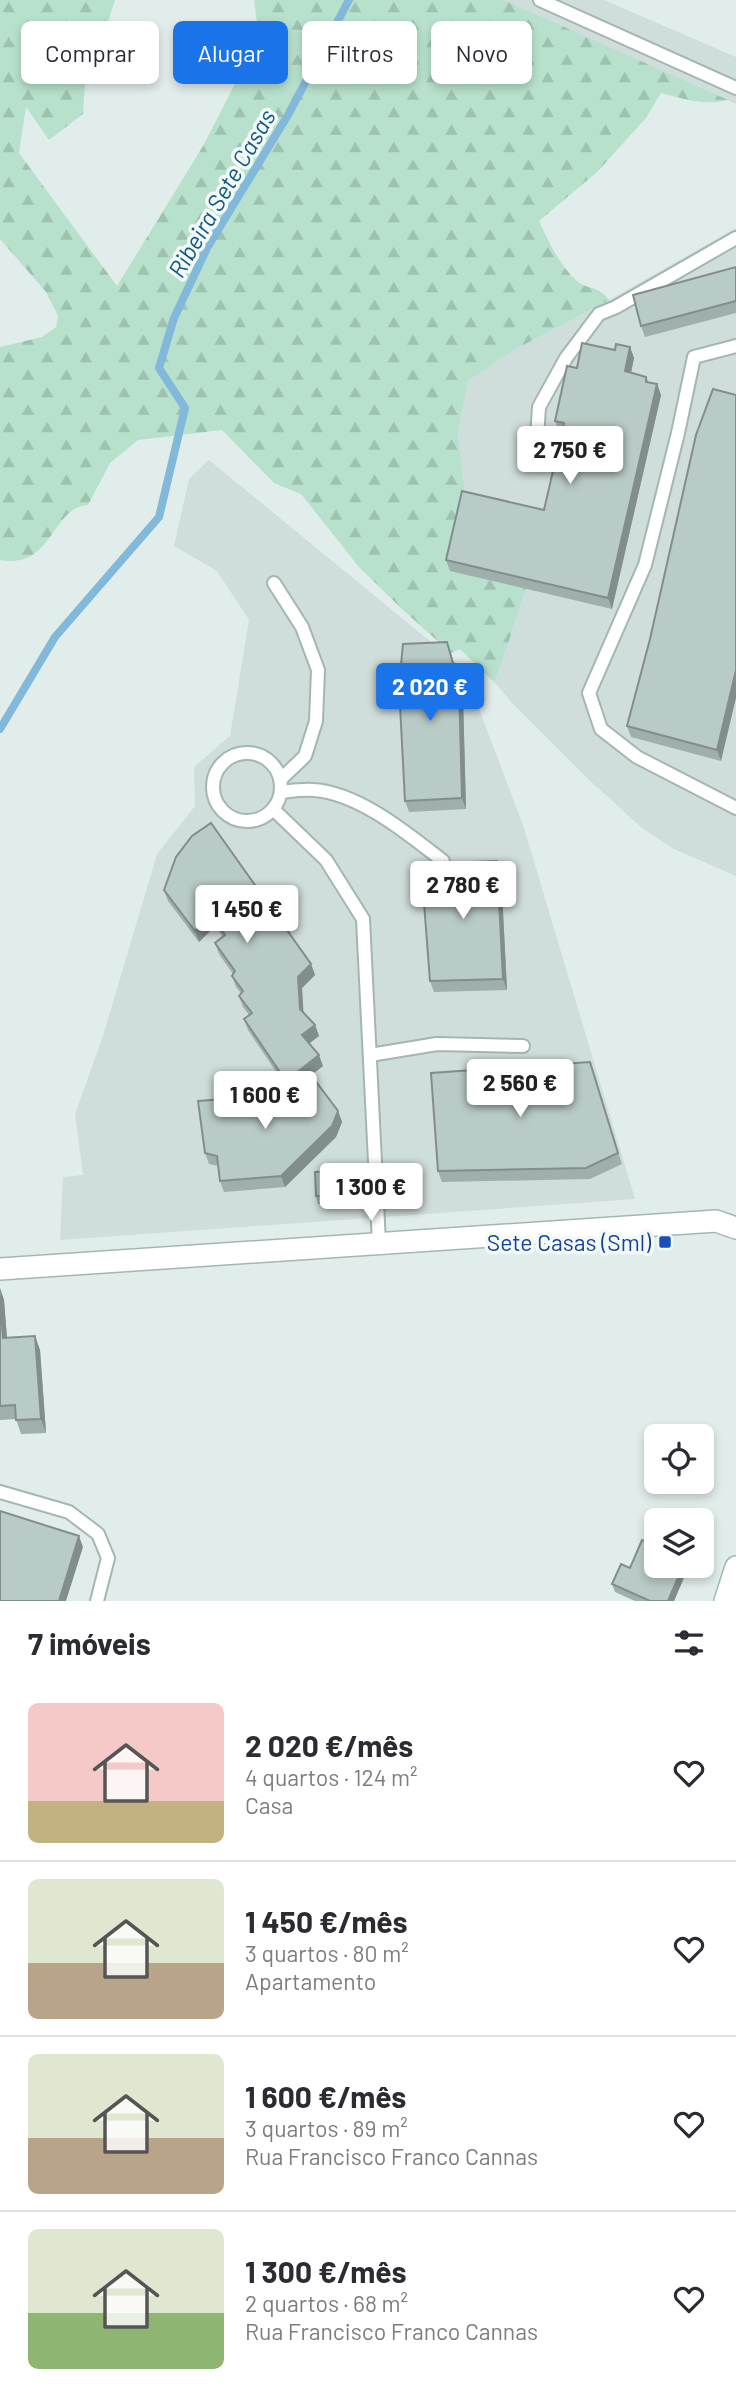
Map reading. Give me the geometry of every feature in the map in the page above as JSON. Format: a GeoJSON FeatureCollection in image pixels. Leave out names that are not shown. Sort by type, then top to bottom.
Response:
{"type":"FeatureCollection","features":[{"type":"Feature","properties":{"kind":"street"},"geometry":{"type":"LineString","coordinates":[[0,1269],[716,1221],[736,1228]]}},
{"type":"Feature","properties":{"kind":"street"},"geometry":{"type":"LineString","coordinates":[[725,1601],[736,1567]]}},
{"type":"Feature","properties":{"kind":"lane"},"geometry":{"type":"LineString","coordinates":[[540,0],[736,88]]}},
{"type":"Feature","properties":{"kind":"lane"},"geometry":{"type":"LineString","coordinates":[[536,452],[539,407],[566,358],[599,314],[616,307],[736,238]]}},
{"type":"Feature","properties":{"kind":"lane"},"geometry":{"type":"LineString","coordinates":[[736,346],[694,357],[645,565],[589,693],[601,729],[636,757],[736,808]]}},
{"type":"Feature","properties":{"kind":"lane"},"geometry":{"type":"LineString","coordinates":[[274,583],[302,627],[318,670],[316,721],[306,756],[281,786],[273,809],[253,820],[231,817],[216,800],[213,789],[214,778],[226,759],[248,752],[269,761],[276,770],[281,786]]}},
{"type":"Feature","properties":{"kind":"lane"},"geometry":{"type":"LineString","coordinates":[[281,786],[315,790],[358,802],[443,861]]}},
{"type":"Feature","properties":{"kind":"lane"},"geometry":{"type":"LineString","coordinates":[[273,809],[326,860],[363,919],[379,1243]]}},
{"type":"Feature","properties":{"kind":"lane"},"geometry":{"type":"LineString","coordinates":[[370,1055],[437,1044],[523,1046]]}},
{"type":"Feature","properties":{"kind":"lane"},"geometry":{"type":"LineString","coordinates":[[0,1492],[69,1513],[98,1534],[108,1558],[97,1601]]}},
{"type":"Feature","properties":{"kind":"shaded area"},"geometry":{"type":"Polygon","coordinates":[[[504,0],[604,0],[736,57],[736,104],[504,0]]]}},
{"type":"Feature","properties":{"kind":"shaded area"},"geometry":{"type":"Polygon","coordinates":[[[736,228],[736,876],[674,849],[642,828],[516,707],[495,683],[526,589],[450,571],[466,502],[458,432],[468,381],[512,351],[736,228]]]}},
{"type":"Feature","properties":{"kind":"shaded area"},"geometry":{"type":"Polygon","coordinates":[[[209,460],[464,669],[524,828],[635,1199],[60,1240],[63,1177],[83,1175],[75,1114],[103,1036],[157,854],[195,806],[194,767],[230,736],[249,620],[217,571],[174,546],[189,479],[209,460]]]}},
{"type":"Feature","properties":{"kind":"green space"},"geometry":{"type":"Polygon","coordinates":[[[0,0],[115,0],[108,21],[21,21],[21,84],[85,84],[83,114],[49,140],[26,107],[19,153],[117,286],[203,146],[235,84],[288,84],[288,21],[257,21],[254,0],[504,0],[728,100],[702,102],[661,93],[646,118],[597,172],[539,221],[555,253],[571,275],[581,284],[601,292],[609,300],[512,351],[468,381],[458,432],[466,502],[526,589],[495,683],[460,649],[451,653],[403,610],[359,567],[301,494],[274,483],[222,430],[138,440],[110,463],[88,505],[76,508],[66,516],[41,548],[31,556],[17,561],[0,560],[0,347],[42,337],[56,327],[58,316],[46,292],[0,239],[0,0]]]}},
{"type":"Feature","properties":{"kind":"building"},"geometry":{"type":"Polygon","coordinates":[[[736,267],[736,301],[641,326],[633,295],[736,267]]]}},
{"type":"Feature","properties":{"kind":"building"},"geometry":{"type":"Polygon","coordinates":[[[582,343],[615,350],[616,344],[630,347],[625,371],[646,377],[646,382],[657,384],[608,598],[446,560],[462,491],[544,510],[564,423],[555,421],[567,366],[577,368],[582,343]]]}},
{"type":"Feature","properties":{"kind":"building"},"geometry":{"type":"Polygon","coordinates":[[[713,389],[736,395],[736,670],[717,750],[627,726],[650,639],[696,435],[713,389]]]}},
{"type":"Feature","properties":{"kind":"building"},"geometry":{"type":"Polygon","coordinates":[[[447,642],[459,685],[462,798],[405,801],[399,686],[403,644],[447,642]]]}},
{"type":"Feature","properties":{"kind":"building"},"geometry":{"type":"Polygon","coordinates":[[[211,823],[311,964],[298,977],[300,1009],[315,1025],[302,1035],[319,1055],[286,1081],[244,1019],[252,1013],[239,996],[243,991],[232,976],[235,971],[215,943],[225,935],[211,915],[195,931],[164,890],[176,857],[192,836],[211,823]]]}},
{"type":"Feature","properties":{"kind":"building"},"geometry":{"type":"Polygon","coordinates":[[[497,861],[503,979],[430,981],[421,864],[497,861]]]}},
{"type":"Feature","properties":{"kind":"building"},"geometry":{"type":"Polygon","coordinates":[[[590,1062],[618,1153],[586,1168],[438,1171],[431,1073],[590,1062]]]}},
{"type":"Feature","properties":{"kind":"building"},"geometry":{"type":"Polygon","coordinates":[[[311,1075],[338,1111],[332,1126],[281,1176],[220,1181],[217,1156],[205,1153],[198,1101],[266,1096],[273,1104],[311,1075]]]}},
{"type":"Feature","properties":{"kind":"building"},"geometry":{"type":"Polygon","coordinates":[[[348,1171],[349,1195],[316,1196],[315,1172],[348,1171]]]}},
{"type":"Feature","properties":{"kind":"building"},"geometry":{"type":"Polygon","coordinates":[[[0,1296],[3,1338],[35,1336],[41,1419],[16,1420],[15,1405],[0,1406],[0,1296]]]}},
{"type":"Feature","properties":{"kind":"building"},"geometry":{"type":"Polygon","coordinates":[[[0,1511],[79,1536],[59,1601],[0,1601],[0,1511]]]}},
{"type":"Feature","properties":{"kind":"building"},"geometry":{"type":"Polygon","coordinates":[[[642,1540],[644,1578],[678,1578],[668,1601],[650,1601],[612,1584],[621,1564],[630,1568],[642,1540]]]}},
{"type":"Feature","properties":{"kind":"waterway","name":"Ribeira Sete Casas"},"geometry":{"type":"LineString","coordinates":[[0,729],[55,637],[159,517],[185,408],[159,368],[174,318],[207,248],[288,115],[349,0]]}},
{"type":"Feature","properties":{"kind":"place","name":"Sete Casas (Sml)"},"geometry":{"type":"Point","coordinates":[665,1242]}}]}
